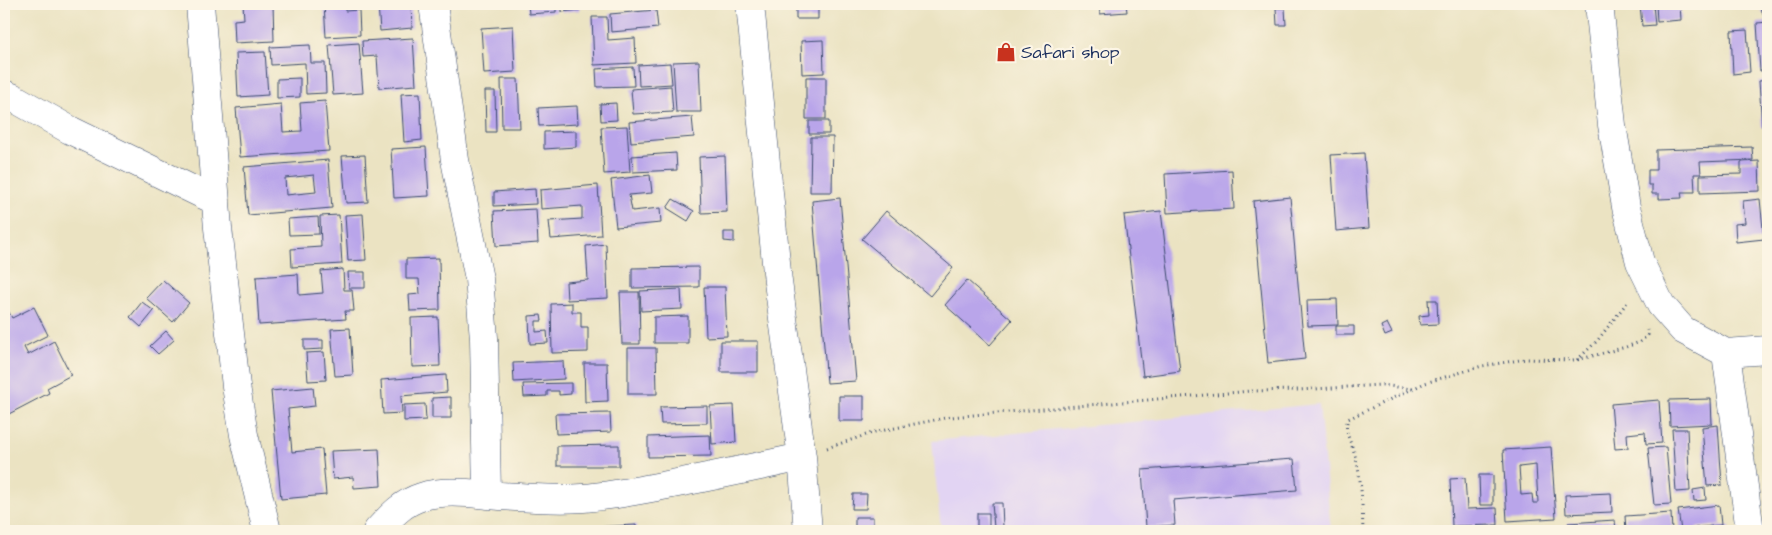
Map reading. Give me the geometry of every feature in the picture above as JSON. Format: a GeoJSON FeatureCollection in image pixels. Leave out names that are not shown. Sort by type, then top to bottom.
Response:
{"type":"FeatureCollection","features":[{"type":"Feature","properties":{"kind":"street"},"geometry":{"type":"LineString","coordinates":[[200,4],[216,201],[236,386],[244,435],[267,531]]}},
{"type":"Feature","properties":{"kind":"street"},"geometry":{"type":"LineString","coordinates":[[434,4],[455,160],[478,279],[484,338],[487,495]]}},
{"type":"Feature","properties":{"kind":"street"},"geometry":{"type":"LineString","coordinates":[[750,4],[778,282],[802,457],[808,531]]}},
{"type":"Feature","properties":{"kind":"street"},"geometry":{"type":"LineString","coordinates":[[1599,4],[1612,125],[1626,207],[1640,262],[1662,305],[1683,330],[1726,353],[1768,350]]}},
{"type":"Feature","properties":{"kind":"street"},"geometry":{"type":"LineString","coordinates":[[4,94],[12,96],[70,130],[216,201]]}},
{"type":"Feature","properties":{"kind":"street"},"geometry":{"type":"LineString","coordinates":[[1726,353],[1750,531]]}},
{"type":"Feature","properties":{"kind":"street"},"geometry":{"type":"LineString","coordinates":[[377,531],[395,511],[408,502],[422,496],[468,493],[529,498],[583,498],[695,480],[802,457]]}},
{"type":"Feature","properties":{"kind":"path"},"geometry":{"type":"LineString","coordinates":[[1577,360],[1624,309],[1631,297]]}},
{"type":"Feature","properties":{"kind":"path"},"geometry":{"type":"LineString","coordinates":[[1363,531],[1362,492],[1359,469],[1347,432],[1346,425],[1348,419],[1412,389],[1482,366],[1526,359],[1577,360],[1604,354],[1640,342],[1648,335],[1646,328]]}},
{"type":"Feature","properties":{"kind":"path"},"geometry":{"type":"LineString","coordinates":[[802,457],[875,432],[950,417],[1251,391],[1382,385],[1412,389]]}},
{"type":"Feature","properties":{"kind":"shaded area"},"geometry":{"type":"Polygon","coordinates":[[[1319,404],[1331,531],[941,531],[932,441],[1319,404]]]}},
{"type":"Feature","properties":{"kind":"building"},"geometry":{"type":"Polygon","coordinates":[[[243,4],[273,4],[274,41],[235,43],[234,20],[244,19],[243,4]]]}},
{"type":"Feature","properties":{"kind":"building"},"geometry":{"type":"Polygon","coordinates":[[[324,4],[345,4],[345,11],[359,10],[360,35],[326,37],[324,4]]]}},
{"type":"Feature","properties":{"kind":"building"},"geometry":{"type":"Polygon","coordinates":[[[378,4],[411,4],[412,28],[380,31],[378,4]]]}},
{"type":"Feature","properties":{"kind":"building"},"geometry":{"type":"Polygon","coordinates":[[[528,4],[556,4],[556,12],[529,14],[528,4]]]}},
{"type":"Feature","properties":{"kind":"building"},"geometry":{"type":"Polygon","coordinates":[[[562,4],[580,4],[580,10],[562,12],[562,4]]]}},
{"type":"Feature","properties":{"kind":"building"},"geometry":{"type":"Polygon","coordinates":[[[588,4],[632,4],[632,5],[589,8],[588,4]]]}},
{"type":"Feature","properties":{"kind":"building"},"geometry":{"type":"Polygon","coordinates":[[[796,4],[818,4],[818,19],[796,19],[796,4]]]}},
{"type":"Feature","properties":{"kind":"building"},"geometry":{"type":"Polygon","coordinates":[[[1099,4],[1126,4],[1127,12],[1100,14],[1099,4]]]}},
{"type":"Feature","properties":{"kind":"building"},"geometry":{"type":"Polygon","coordinates":[[[1640,4],[1653,4],[1655,25],[1642,26],[1640,4]]]}},
{"type":"Feature","properties":{"kind":"building"},"geometry":{"type":"Polygon","coordinates":[[[1656,4],[1680,4],[1681,20],[1657,22],[1656,4]]]}},
{"type":"Feature","properties":{"kind":"building"},"geometry":{"type":"Polygon","coordinates":[[[1761,4],[1768,4],[1768,13],[1762,13],[1761,4]]]}},
{"type":"Feature","properties":{"kind":"building"},"geometry":{"type":"Polygon","coordinates":[[[1276,8],[1285,8],[1286,25],[1277,25],[1276,8]]]}},
{"type":"Feature","properties":{"kind":"building"},"geometry":{"type":"Polygon","coordinates":[[[656,10],[658,28],[611,32],[610,14],[656,10]]]}},
{"type":"Feature","properties":{"kind":"building"},"geometry":{"type":"Polygon","coordinates":[[[592,17],[607,17],[608,40],[635,38],[636,63],[594,65],[592,17]]]}},
{"type":"Feature","properties":{"kind":"building"},"geometry":{"type":"Polygon","coordinates":[[[1768,22],[1768,70],[1760,71],[1757,23],[1768,22]]]}},
{"type":"Feature","properties":{"kind":"building"},"geometry":{"type":"Polygon","coordinates":[[[513,26],[515,72],[484,74],[481,28],[513,26]]]}},
{"type":"Feature","properties":{"kind":"building"},"geometry":{"type":"Polygon","coordinates":[[[1747,30],[1750,72],[1733,74],[1731,31],[1747,30]]]}},
{"type":"Feature","properties":{"kind":"building"},"geometry":{"type":"Polygon","coordinates":[[[413,38],[416,85],[379,88],[377,56],[363,57],[362,41],[413,38]]]}},
{"type":"Feature","properties":{"kind":"building"},"geometry":{"type":"Polygon","coordinates":[[[823,40],[824,73],[802,74],[801,41],[823,40]]]}},
{"type":"Feature","properties":{"kind":"building"},"geometry":{"type":"Polygon","coordinates":[[[359,43],[363,93],[333,95],[329,45],[359,43]]]}},
{"type":"Feature","properties":{"kind":"building"},"geometry":{"type":"Polygon","coordinates":[[[310,45],[311,63],[325,63],[326,93],[306,94],[305,63],[271,65],[270,47],[310,45]]]}},
{"type":"Feature","properties":{"kind":"building"},"geometry":{"type":"Polygon","coordinates":[[[265,52],[268,95],[238,97],[236,53],[265,52]]]}},
{"type":"Feature","properties":{"kind":"building"},"geometry":{"type":"Polygon","coordinates":[[[699,61],[701,112],[676,112],[673,62],[699,61]]]}},
{"type":"Feature","properties":{"kind":"building"},"geometry":{"type":"Polygon","coordinates":[[[670,63],[672,84],[639,86],[638,65],[670,63]]]}},
{"type":"Feature","properties":{"kind":"building"},"geometry":{"type":"Polygon","coordinates":[[[633,67],[634,86],[597,87],[596,69],[633,67]]]}},
{"type":"Feature","properties":{"kind":"building"},"geometry":{"type":"Polygon","coordinates":[[[806,77],[826,77],[826,119],[806,119],[806,77]]]}},
{"type":"Feature","properties":{"kind":"building"},"geometry":{"type":"Polygon","coordinates":[[[300,78],[300,97],[277,98],[277,79],[300,78]]]}},
{"type":"Feature","properties":{"kind":"building"},"geometry":{"type":"Polygon","coordinates":[[[501,79],[518,79],[520,128],[502,128],[501,79]]]}},
{"type":"Feature","properties":{"kind":"building"},"geometry":{"type":"Polygon","coordinates":[[[1768,80],[1768,127],[1762,127],[1759,81],[1768,80]]]}},
{"type":"Feature","properties":{"kind":"building"},"geometry":{"type":"Polygon","coordinates":[[[671,86],[673,112],[633,114],[631,89],[671,86]]]}},
{"type":"Feature","properties":{"kind":"building"},"geometry":{"type":"Polygon","coordinates":[[[485,91],[495,91],[496,132],[486,132],[485,91]]]}},
{"type":"Feature","properties":{"kind":"building"},"geometry":{"type":"Polygon","coordinates":[[[420,93],[422,140],[404,142],[401,94],[420,93]]]}},
{"type":"Feature","properties":{"kind":"building"},"geometry":{"type":"Polygon","coordinates":[[[325,101],[329,151],[240,157],[236,108],[281,104],[283,132],[302,131],[300,103],[325,101]]]}},
{"type":"Feature","properties":{"kind":"building"},"geometry":{"type":"Polygon","coordinates":[[[616,103],[617,120],[601,121],[600,104],[616,103]]]}},
{"type":"Feature","properties":{"kind":"building"},"geometry":{"type":"Polygon","coordinates":[[[577,106],[578,124],[539,126],[538,108],[577,106]]]}},
{"type":"Feature","properties":{"kind":"building"},"geometry":{"type":"Polygon","coordinates":[[[692,117],[694,137],[631,142],[629,122],[692,117]]]}},
{"type":"Feature","properties":{"kind":"building"},"geometry":{"type":"Polygon","coordinates":[[[809,121],[829,121],[829,134],[809,134],[809,121]]]}},
{"type":"Feature","properties":{"kind":"building"},"geometry":{"type":"Polygon","coordinates":[[[627,126],[630,172],[604,174],[601,127],[627,126]]]}},
{"type":"Feature","properties":{"kind":"building"},"geometry":{"type":"Polygon","coordinates":[[[576,131],[576,147],[544,149],[544,132],[576,131]]]}},
{"type":"Feature","properties":{"kind":"building"},"geometry":{"type":"Polygon","coordinates":[[[811,137],[833,137],[832,192],[810,192],[811,137]]]}},
{"type":"Feature","properties":{"kind":"building"},"geometry":{"type":"Polygon","coordinates":[[[426,147],[429,196],[394,198],[391,149],[426,147]]]}},
{"type":"Feature","properties":{"kind":"building"},"geometry":{"type":"Polygon","coordinates":[[[1752,147],[1753,160],[1700,162],[1701,174],[1694,174],[1695,192],[1681,192],[1682,198],[1659,199],[1659,194],[1652,194],[1652,185],[1648,185],[1648,170],[1656,170],[1656,150],[1752,147]]]}},
{"type":"Feature","properties":{"kind":"building"},"geometry":{"type":"Polygon","coordinates":[[[676,153],[677,170],[633,172],[632,156],[676,153]]]}},
{"type":"Feature","properties":{"kind":"building"},"geometry":{"type":"Polygon","coordinates":[[[1364,153],[1369,228],[1336,231],[1331,155],[1364,153]]]}},
{"type":"Feature","properties":{"kind":"building"},"geometry":{"type":"Polygon","coordinates":[[[365,155],[368,202],[346,203],[342,156],[365,155]]]}},
{"type":"Feature","properties":{"kind":"building"},"geometry":{"type":"Polygon","coordinates":[[[725,156],[727,212],[701,213],[699,157],[725,156]]]}},
{"type":"Feature","properties":{"kind":"building"},"geometry":{"type":"Polygon","coordinates":[[[328,160],[332,208],[248,215],[244,167],[328,160]],[[314,175],[285,178],[286,195],[316,192],[314,175]]]}},
{"type":"Feature","properties":{"kind":"building"},"geometry":{"type":"Polygon","coordinates":[[[1759,161],[1760,191],[1700,193],[1700,175],[1741,174],[1741,162],[1759,161]]]}},
{"type":"Feature","properties":{"kind":"building"},"geometry":{"type":"Polygon","coordinates":[[[1232,170],[1234,209],[1167,213],[1165,174],[1232,170]]]}},
{"type":"Feature","properties":{"kind":"building"},"geometry":{"type":"Polygon","coordinates":[[[650,175],[652,193],[629,195],[632,211],[660,208],[661,223],[616,227],[611,180],[650,175]]]}},
{"type":"Feature","properties":{"kind":"building"},"geometry":{"type":"Polygon","coordinates":[[[598,185],[601,235],[551,239],[549,221],[582,219],[582,206],[541,209],[540,190],[598,185]]]}},
{"type":"Feature","properties":{"kind":"building"},"geometry":{"type":"Polygon","coordinates":[[[535,189],[536,204],[494,206],[494,192],[535,189]]]}},
{"type":"Feature","properties":{"kind":"building"},"geometry":{"type":"Polygon","coordinates":[[[1290,197],[1305,359],[1268,363],[1253,201],[1290,197]]]}},
{"type":"Feature","properties":{"kind":"building"},"geometry":{"type":"Polygon","coordinates":[[[840,198],[856,381],[827,383],[812,201],[840,198]]]}},
{"type":"Feature","properties":{"kind":"building"},"geometry":{"type":"Polygon","coordinates":[[[673,199],[694,211],[688,221],[667,208],[673,199]]]}},
{"type":"Feature","properties":{"kind":"building"},"geometry":{"type":"Polygon","coordinates":[[[1760,199],[1764,239],[1736,242],[1735,224],[1745,223],[1743,201],[1760,199]]]}},
{"type":"Feature","properties":{"kind":"building"},"geometry":{"type":"Polygon","coordinates":[[[536,209],[538,243],[496,246],[494,211],[536,209]]]}},
{"type":"Feature","properties":{"kind":"building"},"geometry":{"type":"Polygon","coordinates":[[[886,211],[953,268],[930,296],[862,239],[886,211]]]}},
{"type":"Feature","properties":{"kind":"building"},"geometry":{"type":"Polygon","coordinates":[[[1161,211],[1180,371],[1143,376],[1124,215],[1161,211]]]}},
{"type":"Feature","properties":{"kind":"building"},"geometry":{"type":"Polygon","coordinates":[[[363,214],[366,260],[348,261],[345,215],[363,214]]]}},
{"type":"Feature","properties":{"kind":"building"},"geometry":{"type":"Polygon","coordinates":[[[339,215],[342,264],[292,267],[291,249],[321,247],[320,216],[339,215]]]}},
{"type":"Feature","properties":{"kind":"building"},"geometry":{"type":"Polygon","coordinates":[[[318,217],[319,234],[289,235],[288,219],[318,217]]]}},
{"type":"Feature","properties":{"kind":"building"},"geometry":{"type":"Polygon","coordinates":[[[724,232],[734,232],[734,242],[724,241],[724,232]]]}},
{"type":"Feature","properties":{"kind":"building"},"geometry":{"type":"Polygon","coordinates":[[[606,244],[608,298],[567,300],[566,282],[588,280],[586,246],[606,244]]]}},
{"type":"Feature","properties":{"kind":"building"},"geometry":{"type":"Polygon","coordinates":[[[439,258],[440,310],[410,311],[409,295],[420,294],[419,279],[406,279],[406,259],[439,258]]]}},
{"type":"Feature","properties":{"kind":"building"},"geometry":{"type":"Polygon","coordinates":[[[699,267],[699,287],[632,288],[632,268],[699,267]]]}},
{"type":"Feature","properties":{"kind":"building"},"geometry":{"type":"Polygon","coordinates":[[[343,269],[344,290],[352,290],[354,311],[345,311],[346,319],[259,325],[256,277],[298,274],[299,295],[323,293],[321,271],[343,269]]]}},
{"type":"Feature","properties":{"kind":"building"},"geometry":{"type":"Polygon","coordinates":[[[348,272],[365,272],[365,288],[349,288],[348,272]]]}},
{"type":"Feature","properties":{"kind":"building"},"geometry":{"type":"Polygon","coordinates":[[[163,280],[189,303],[173,322],[146,298],[163,280]]]}},
{"type":"Feature","properties":{"kind":"building"},"geometry":{"type":"Polygon","coordinates":[[[967,280],[1012,320],[990,345],[945,305],[967,280]]]}},
{"type":"Feature","properties":{"kind":"building"},"geometry":{"type":"Polygon","coordinates":[[[704,287],[725,287],[727,336],[706,337],[704,287]]]}},
{"type":"Feature","properties":{"kind":"building"},"geometry":{"type":"Polygon","coordinates":[[[681,289],[682,309],[641,311],[640,291],[681,289]]]}},
{"type":"Feature","properties":{"kind":"building"},"geometry":{"type":"Polygon","coordinates":[[[620,292],[639,292],[640,344],[622,344],[620,292]]]}},
{"type":"Feature","properties":{"kind":"building"},"geometry":{"type":"Polygon","coordinates":[[[1337,299],[1338,325],[1308,326],[1307,300],[1337,299]]]}},
{"type":"Feature","properties":{"kind":"building"},"geometry":{"type":"Polygon","coordinates":[[[1428,300],[1437,300],[1438,324],[1420,325],[1419,316],[1429,315],[1428,300]]]}},
{"type":"Feature","properties":{"kind":"building"},"geometry":{"type":"Polygon","coordinates":[[[142,302],[154,311],[141,327],[130,317],[142,302]]]}},
{"type":"Feature","properties":{"kind":"building"},"geometry":{"type":"Polygon","coordinates":[[[572,303],[572,312],[581,312],[581,327],[588,327],[588,352],[552,353],[551,304],[572,303]]]}},
{"type":"Feature","properties":{"kind":"building"},"geometry":{"type":"Polygon","coordinates":[[[4,306],[12,318],[34,307],[48,335],[24,347],[28,355],[54,341],[71,375],[47,388],[49,393],[5,416],[4,306]]]}},
{"type":"Feature","properties":{"kind":"building"},"geometry":{"type":"Polygon","coordinates":[[[541,315],[542,321],[536,321],[536,332],[547,331],[548,343],[530,344],[529,316],[541,315]]]}},
{"type":"Feature","properties":{"kind":"building"},"geometry":{"type":"Polygon","coordinates":[[[688,316],[688,343],[654,343],[654,317],[688,316]]]}},
{"type":"Feature","properties":{"kind":"building"},"geometry":{"type":"Polygon","coordinates":[[[438,317],[440,366],[412,367],[411,318],[438,317]]]}},
{"type":"Feature","properties":{"kind":"building"},"geometry":{"type":"Polygon","coordinates":[[[1387,323],[1392,333],[1385,336],[1381,326],[1387,323]]]}},
{"type":"Feature","properties":{"kind":"building"},"geometry":{"type":"Polygon","coordinates":[[[1336,326],[1354,326],[1354,335],[1336,335],[1336,326]]]}},
{"type":"Feature","properties":{"kind":"building"},"geometry":{"type":"Polygon","coordinates":[[[350,328],[353,375],[335,376],[331,329],[350,328]]]}},
{"type":"Feature","properties":{"kind":"building"},"geometry":{"type":"Polygon","coordinates":[[[166,331],[174,340],[158,354],[150,346],[166,331]]]}},
{"type":"Feature","properties":{"kind":"building"},"geometry":{"type":"Polygon","coordinates":[[[304,340],[323,340],[323,349],[304,350],[304,340]]]}},
{"type":"Feature","properties":{"kind":"building"},"geometry":{"type":"Polygon","coordinates":[[[721,341],[758,341],[758,372],[721,372],[721,341]]]}},
{"type":"Feature","properties":{"kind":"building"},"geometry":{"type":"Polygon","coordinates":[[[628,348],[656,348],[657,394],[628,394],[628,348]]]}},
{"type":"Feature","properties":{"kind":"building"},"geometry":{"type":"Polygon","coordinates":[[[324,352],[326,380],[308,381],[306,353],[324,352]]]}},
{"type":"Feature","properties":{"kind":"building"},"geometry":{"type":"Polygon","coordinates":[[[563,361],[564,379],[514,382],[513,363],[563,361]]]}},
{"type":"Feature","properties":{"kind":"building"},"geometry":{"type":"Polygon","coordinates":[[[584,363],[607,363],[608,401],[585,402],[584,363]]]}},
{"type":"Feature","properties":{"kind":"building"},"geometry":{"type":"Polygon","coordinates":[[[446,375],[447,392],[401,396],[402,413],[383,414],[381,380],[446,375]]]}},
{"type":"Feature","properties":{"kind":"building"},"geometry":{"type":"Polygon","coordinates":[[[571,383],[571,394],[559,395],[559,391],[547,391],[547,396],[524,397],[523,384],[571,383]]]}},
{"type":"Feature","properties":{"kind":"building"},"geometry":{"type":"Polygon","coordinates":[[[313,387],[315,406],[288,409],[292,452],[322,449],[326,495],[281,499],[271,391],[313,387]]]}},
{"type":"Feature","properties":{"kind":"building"},"geometry":{"type":"Polygon","coordinates":[[[839,396],[864,396],[864,421],[839,421],[839,396]]]}},
{"type":"Feature","properties":{"kind":"building"},"geometry":{"type":"Polygon","coordinates":[[[451,397],[451,418],[432,418],[432,398],[451,397]]]}},
{"type":"Feature","properties":{"kind":"building"},"geometry":{"type":"Polygon","coordinates":[[[1711,399],[1712,424],[1670,426],[1669,400],[1711,399]]]}},
{"type":"Feature","properties":{"kind":"building"},"geometry":{"type":"Polygon","coordinates":[[[1659,400],[1662,443],[1646,444],[1645,432],[1627,434],[1628,448],[1615,449],[1611,404],[1659,400]]]}},
{"type":"Feature","properties":{"kind":"building"},"geometry":{"type":"Polygon","coordinates":[[[425,404],[426,420],[404,421],[404,405],[425,404]]]}},
{"type":"Feature","properties":{"kind":"building"},"geometry":{"type":"Polygon","coordinates":[[[734,405],[736,442],[712,444],[710,406],[734,405]]]}},
{"type":"Feature","properties":{"kind":"building"},"geometry":{"type":"Polygon","coordinates":[[[707,406],[707,423],[661,424],[660,407],[707,406]]]}},
{"type":"Feature","properties":{"kind":"building"},"geometry":{"type":"Polygon","coordinates":[[[610,413],[611,432],[556,434],[555,414],[610,413]]]}},
{"type":"Feature","properties":{"kind":"building"},"geometry":{"type":"Polygon","coordinates":[[[1718,425],[1722,485],[1707,486],[1702,427],[1718,425]]]}},
{"type":"Feature","properties":{"kind":"building"},"geometry":{"type":"Polygon","coordinates":[[[1672,429],[1687,429],[1690,491],[1676,492],[1672,429]]]}},
{"type":"Feature","properties":{"kind":"building"},"geometry":{"type":"Polygon","coordinates":[[[710,435],[711,456],[648,457],[648,437],[710,435]]]}},
{"type":"Feature","properties":{"kind":"building"},"geometry":{"type":"Polygon","coordinates":[[[619,445],[619,466],[557,466],[557,446],[619,445]]]}},
{"type":"Feature","properties":{"kind":"building"},"geometry":{"type":"Polygon","coordinates":[[[1551,447],[1556,518],[1507,521],[1503,450],[1551,447]],[[1536,465],[1519,467],[1521,495],[1532,494],[1533,503],[1538,503],[1536,465]]]}},
{"type":"Feature","properties":{"kind":"building"},"geometry":{"type":"Polygon","coordinates":[[[1666,447],[1671,504],[1654,505],[1648,448],[1666,447]]]}},
{"type":"Feature","properties":{"kind":"building"},"geometry":{"type":"Polygon","coordinates":[[[379,449],[381,486],[354,488],[353,477],[333,479],[331,451],[379,449]]]}},
{"type":"Feature","properties":{"kind":"building"},"geometry":{"type":"Polygon","coordinates":[[[1294,459],[1297,490],[1173,500],[1175,525],[1146,527],[1142,470],[1294,459]]]}},
{"type":"Feature","properties":{"kind":"building"},"geometry":{"type":"Polygon","coordinates":[[[1479,475],[1493,475],[1493,505],[1480,505],[1479,475]]]}},
{"type":"Feature","properties":{"kind":"building"},"geometry":{"type":"Polygon","coordinates":[[[1465,478],[1467,509],[1497,508],[1498,525],[1452,526],[1450,479],[1465,478]]]}},
{"type":"Feature","properties":{"kind":"building"},"geometry":{"type":"Polygon","coordinates":[[[1705,488],[1706,500],[1694,501],[1693,490],[1705,488]]]}},
{"type":"Feature","properties":{"kind":"building"},"geometry":{"type":"Polygon","coordinates":[[[1611,493],[1612,512],[1566,514],[1565,495],[1611,493]]]}},
{"type":"Feature","properties":{"kind":"building"},"geometry":{"type":"Polygon","coordinates":[[[853,494],[867,494],[866,509],[852,509],[853,494]]]}},
{"type":"Feature","properties":{"kind":"building"},"geometry":{"type":"Polygon","coordinates":[[[992,503],[1002,503],[1003,527],[994,528],[992,503]]]}},
{"type":"Feature","properties":{"kind":"building"},"geometry":{"type":"Polygon","coordinates":[[[1719,505],[1721,525],[1695,528],[1695,531],[1681,531],[1678,510],[1719,505]]]}},
{"type":"Feature","properties":{"kind":"building"},"geometry":{"type":"Polygon","coordinates":[[[977,513],[989,513],[989,527],[977,528],[977,513]]]}},
{"type":"Feature","properties":{"kind":"building"},"geometry":{"type":"Polygon","coordinates":[[[1671,513],[1672,531],[1626,531],[1625,516],[1671,513]]]}},
{"type":"Feature","properties":{"kind":"building"},"geometry":{"type":"Polygon","coordinates":[[[855,517],[873,517],[873,531],[855,531],[855,517]]]}},
{"type":"Feature","properties":{"kind":"building"},"geometry":{"type":"Polygon","coordinates":[[[1615,520],[1616,531],[1569,531],[1568,523],[1615,520]]]}},
{"type":"Feature","properties":{"kind":"building"},"geometry":{"type":"Polygon","coordinates":[[[636,525],[636,531],[568,531],[568,528],[636,525]]]}},
{"type":"Feature","properties":{"kind":"building"},"geometry":{"type":"Polygon","coordinates":[[[1730,526],[1730,531],[1714,531],[1714,527],[1730,526]]]}},
{"type":"Feature","properties":{"kind":"building"},"geometry":{"type":"Polygon","coordinates":[[[1502,528],[1502,531],[1473,531],[1473,529],[1502,528]]]}},
{"type":"Feature","properties":{"kind":"place","name":"Safari shop"},"geometry":{"type":"Point","coordinates":[1006,52]}}]}
